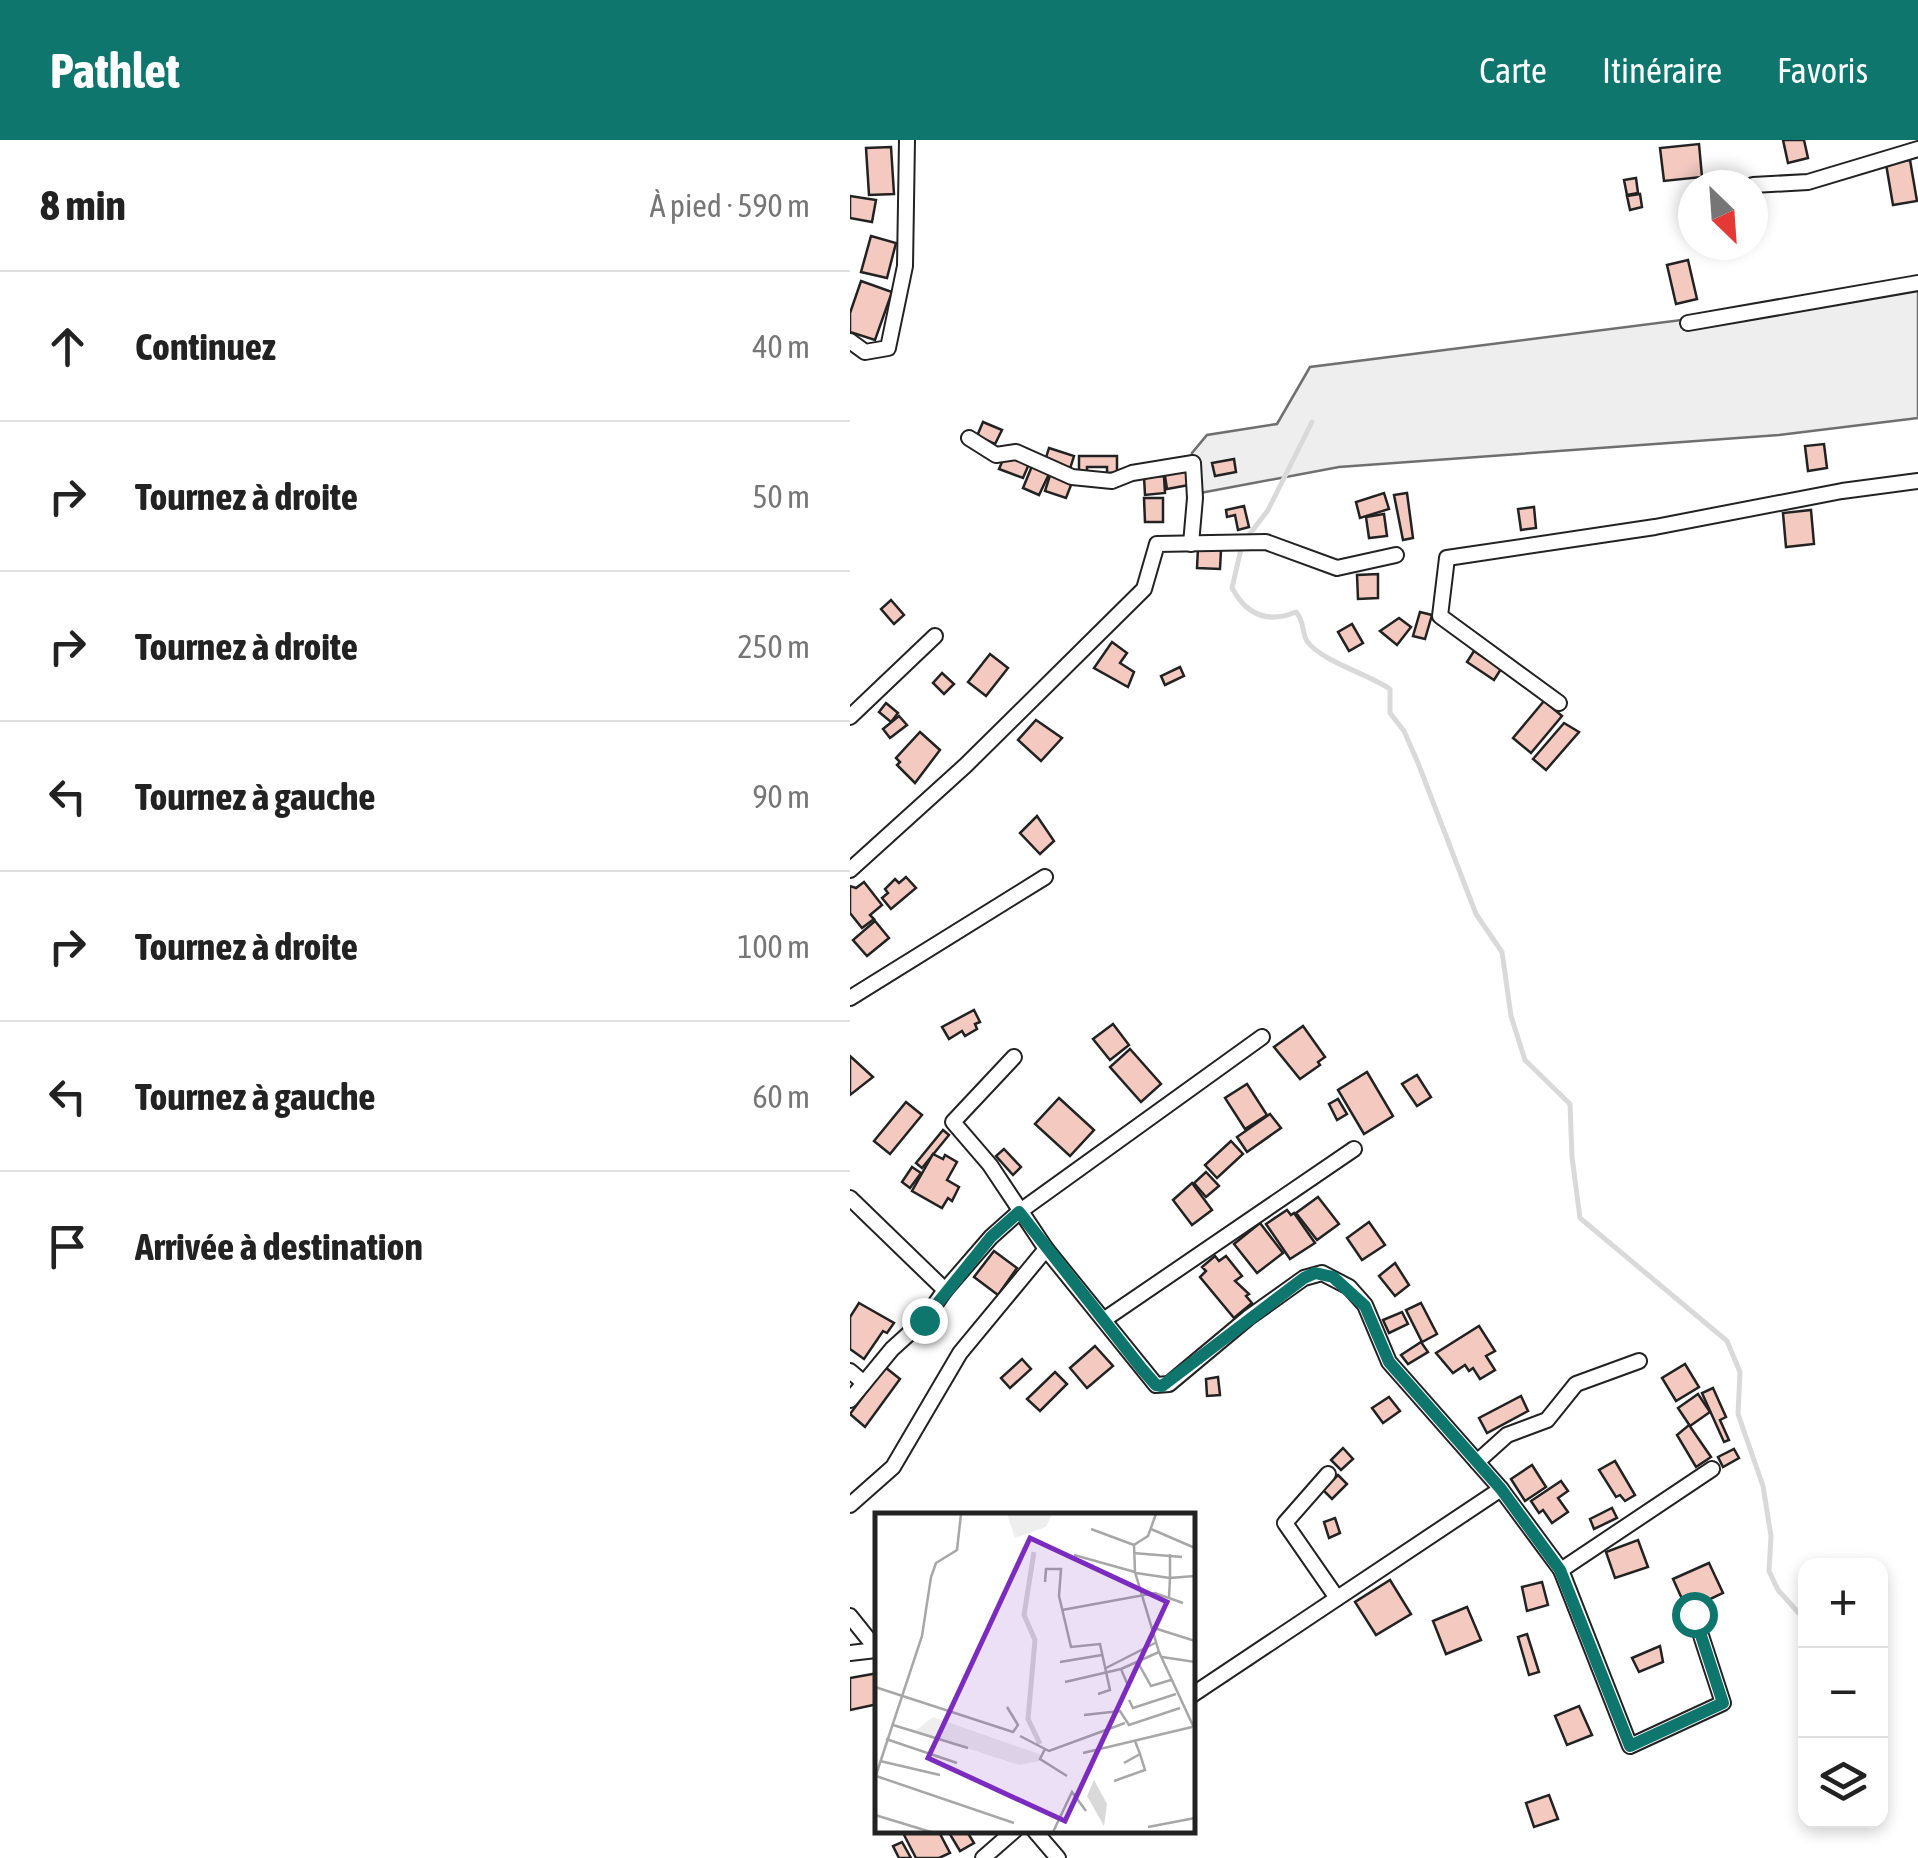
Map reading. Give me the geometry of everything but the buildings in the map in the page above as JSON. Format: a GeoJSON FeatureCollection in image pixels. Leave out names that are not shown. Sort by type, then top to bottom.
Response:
{"type":"FeatureCollection","features":[{"type":"Feature","properties":{"kind":"street"},"geometry":{"type":"LineString","coordinates":[[850,342],[865,352],[888,348],[905,266],[908,140]]}},
{"type":"Feature","properties":{"kind":"street"},"geometry":{"type":"LineString","coordinates":[[1768,185],[1808,182],[1918,149]]}},
{"type":"Feature","properties":{"kind":"street"},"geometry":{"type":"LineString","coordinates":[[1688,323],[1918,284]]}},
{"type":"Feature","properties":{"kind":"street"},"geometry":{"type":"LineString","coordinates":[[969,438],[996,455],[1016,452],[1072,477],[1112,481],[1132,473],[1192,463],[1195,498],[1190,544]]}},
{"type":"Feature","properties":{"kind":"street"},"geometry":{"type":"LineString","coordinates":[[1559,703],[1440,616],[1446,558],[1654,527],[1842,490],[1918,481]]}},
{"type":"Feature","properties":{"kind":"street"},"geometry":{"type":"LineString","coordinates":[[850,870],[966,764],[1144,588],[1157,544],[1266,542],[1336,568],[1396,555]]}},
{"type":"Feature","properties":{"kind":"street"},"geometry":{"type":"LineString","coordinates":[[850,716],[935,636]]}},
{"type":"Feature","properties":{"kind":"street"},"geometry":{"type":"LineString","coordinates":[[850,998],[1045,877]]}},
{"type":"Feature","properties":{"kind":"street"},"geometry":{"type":"LineString","coordinates":[[850,1400],[892,1349],[924,1320],[991,1237],[1019,1212],[1262,1037]]}},
{"type":"Feature","properties":{"kind":"street"},"geometry":{"type":"LineString","coordinates":[[1014,1057],[952,1122],[990,1165],[1046,1248],[1156,1385],[1162,1386],[1304,1278],[1315,1273],[1333,1277],[1365,1306],[1389,1362],[1501,1489],[1560,1570],[1630,1746],[1723,1703],[1694,1614]]}},
{"type":"Feature","properties":{"kind":"street"},"geometry":{"type":"LineString","coordinates":[[1104,1319],[1354,1150]]}},
{"type":"Feature","properties":{"kind":"street"},"geometry":{"type":"LineString","coordinates":[[850,1198],[945,1290]]}},
{"type":"Feature","properties":{"kind":"street"},"geometry":{"type":"LineString","coordinates":[[850,1505],[893,1467],[960,1354],[1046,1248]]}},
{"type":"Feature","properties":{"kind":"street"},"geometry":{"type":"LineString","coordinates":[[1477,1462],[1507,1435],[1547,1420],[1576,1384],[1639,1361]]}},
{"type":"Feature","properties":{"kind":"street"},"geometry":{"type":"LineString","coordinates":[[850,1371],[864,1383]]}},
{"type":"Feature","properties":{"kind":"street"},"geometry":{"type":"LineString","coordinates":[[1560,1570],[1712,1469]]}},
{"type":"Feature","properties":{"kind":"street"},"geometry":{"type":"LineString","coordinates":[[1328,1474],[1285,1523],[1337,1598]]}},
{"type":"Feature","properties":{"kind":"street"},"geometry":{"type":"LineString","coordinates":[[1195,1693],[1501,1489]]}},
{"type":"Feature","properties":{"kind":"street"},"geometry":{"type":"LineString","coordinates":[[850,1616],[875,1647]]}},
{"type":"Feature","properties":{"kind":"street"},"geometry":{"type":"LineString","coordinates":[[850,1653],[875,1650]]}},
{"type":"Feature","properties":{"kind":"street"},"geometry":{"type":"LineString","coordinates":[[983,1858],[1012,1833]]}},
{"type":"Feature","properties":{"kind":"street"},"geometry":{"type":"LineString","coordinates":[[1037,1833],[1058,1858]]}},
{"type":"Feature","properties":{"kind":"shaded area"},"geometry":{"type":"Polygon","coordinates":[[[1918,290],[1918,418],[1779,435],[1339,467],[1195,494],[1192,453],[1207,435],[1277,424],[1310,367],[1918,290]]]}},
{"type":"Feature","properties":{"kind":"waterway"},"geometry":{"type":"LineString","coordinates":[[1249,535],[1268,510],[1312,422]]}},
{"type":"Feature","properties":{"kind":"waterway"},"geometry":{"type":"LineString","coordinates":[[1241,549],[1232,588],[1244,604],[1267,617],[1296,612],[1313,648],[1390,689],[1390,713],[1404,731],[1418,763],[1476,914],[1502,952],[1511,1016],[1525,1060],[1570,1104],[1580,1218],[1727,1341],[1740,1372],[1738,1414],[1763,1486],[1771,1536],[1769,1571],[1778,1590],[1798,1612]]}},
{"type":"Feature","properties":{"kind":"route"},"geometry":{"type":"LineString","coordinates":[[924,1320],[991,1237],[1019,1212],[1156,1385],[1169,1384],[1248,1318],[1304,1278],[1315,1273],[1333,1277],[1365,1306],[1389,1362],[1501,1489],[1560,1570],[1630,1746],[1723,1703],[1694,1614]]}}]}
